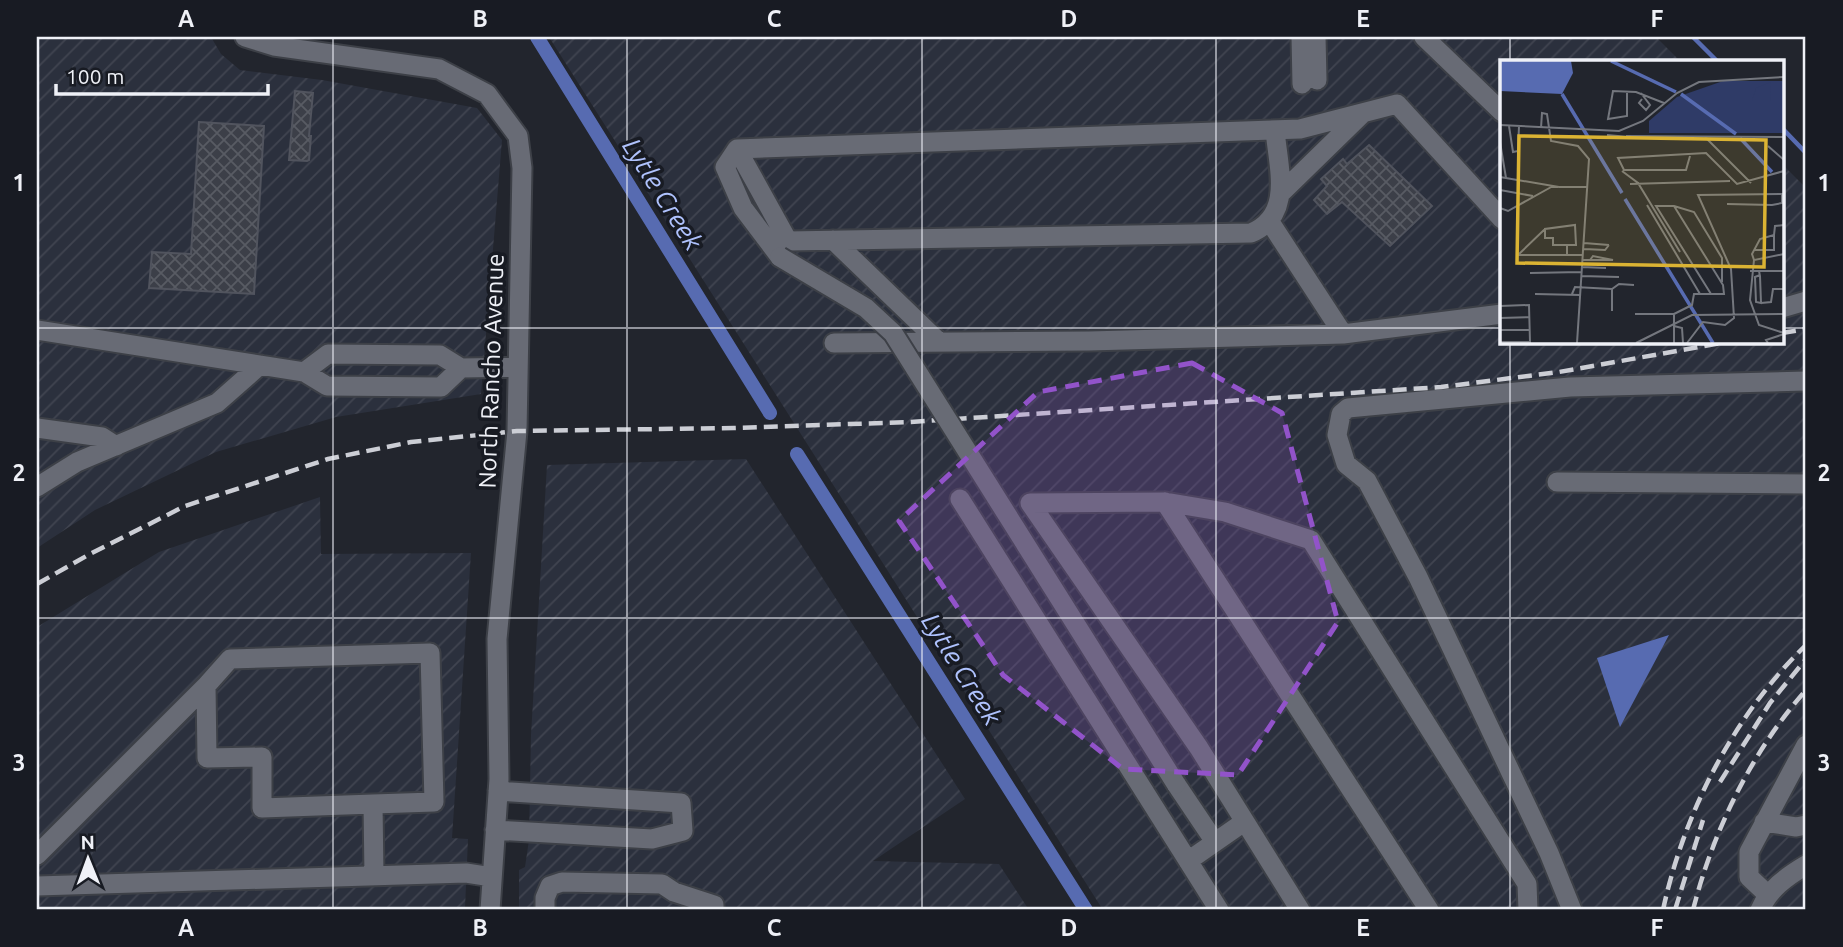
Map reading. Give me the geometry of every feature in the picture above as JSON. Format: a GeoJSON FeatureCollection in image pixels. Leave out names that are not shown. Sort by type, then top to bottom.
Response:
{"type":"FeatureCollection","features":[{"type":"Feature","properties":{"kind":"street","name":"North Rancho Avenue"},"geometry":{"type":"LineString","coordinates":[[245,37],[274,46],[439,69],[487,94],[517,136],[522,159],[517,432],[497,639],[498,791],[495,830],[498,866],[490,910]]}},
{"type":"Feature","properties":{"kind":"street"},"geometry":{"type":"LineString","coordinates":[[1301,37],[1310,82],[1316,37]]}},
{"type":"Feature","properties":{"kind":"street"},"geometry":{"type":"LineString","coordinates":[[1424,37],[1500,110]]}},
{"type":"Feature","properties":{"kind":"street"},"geometry":{"type":"LineString","coordinates":[[737,149],[1300,129],[1397,104],[1500,217]]}},
{"type":"Feature","properties":{"kind":"street"},"geometry":{"type":"LineString","coordinates":[[1280,194],[1363,113]]}},
{"type":"Feature","properties":{"kind":"street"},"geometry":{"type":"LineString","coordinates":[[737,149],[788,240],[1251,233],[1270,222],[1278,209],[1280,194],[1275,130]]}},
{"type":"Feature","properties":{"kind":"street"},"geometry":{"type":"LineString","coordinates":[[737,149],[725,167],[743,208],[780,257],[866,308],[893,333],[1176,785],[1215,842]]}},
{"type":"Feature","properties":{"kind":"street"},"geometry":{"type":"LineString","coordinates":[[1270,222],[1343,334]]}},
{"type":"Feature","properties":{"kind":"street"},"geometry":{"type":"LineString","coordinates":[[832,240],[938,341]]}},
{"type":"Feature","properties":{"kind":"street"},"geometry":{"type":"LineString","coordinates":[[1784,307],[1806,301]]}},
{"type":"Feature","properties":{"kind":"street"},"geometry":{"type":"LineString","coordinates":[[834,343],[1089,341],[1343,334],[1500,314]]}},
{"type":"Feature","properties":{"kind":"street"},"geometry":{"type":"LineString","coordinates":[[37,331],[304,372],[327,386],[440,387],[461,368]]}},
{"type":"Feature","properties":{"kind":"street"},"geometry":{"type":"LineString","coordinates":[[304,372],[328,354],[440,355],[461,368],[518,367]]}},
{"type":"Feature","properties":{"kind":"street"},"geometry":{"type":"LineString","coordinates":[[37,487],[77,462],[217,403],[260,365]]}},
{"type":"Feature","properties":{"kind":"street"},"geometry":{"type":"LineString","coordinates":[[1572,910],[1556,870],[1418,577],[1367,481],[1346,464],[1337,435],[1341,414],[1348,408],[1570,387],[1806,381]]}},
{"type":"Feature","properties":{"kind":"street"},"geometry":{"type":"LineString","coordinates":[[37,428],[102,437],[116,446]]}},
{"type":"Feature","properties":{"kind":"street"},"geometry":{"type":"LineString","coordinates":[[1557,482],[1806,484]]}},
{"type":"Feature","properties":{"kind":"street"},"geometry":{"type":"LineString","coordinates":[[960,499],[1219,910]]}},
{"type":"Feature","properties":{"kind":"street"},"geometry":{"type":"LineString","coordinates":[[1300,910],[1199,748],[1030,502],[1165,502],[1225,512],[1311,540],[1527,884],[1528,910]]}},
{"type":"Feature","properties":{"kind":"street"},"geometry":{"type":"LineString","coordinates":[[1165,502],[1429,910]]}},
{"type":"Feature","properties":{"kind":"street"},"geometry":{"type":"LineString","coordinates":[[37,855],[230,659],[430,653],[434,802],[262,808],[262,757],[207,758],[206,686]]}},
{"type":"Feature","properties":{"kind":"street"},"geometry":{"type":"LineString","coordinates":[[1806,745],[1749,852],[1749,877],[1763,902],[1793,873],[1806,865]]}},
{"type":"Feature","properties":{"kind":"street"},"geometry":{"type":"LineString","coordinates":[[495,830],[652,839],[683,831],[681,803],[498,791]]}},
{"type":"Feature","properties":{"kind":"street"},"geometry":{"type":"LineString","coordinates":[[373,804],[374,876]]}},
{"type":"Feature","properties":{"kind":"street"},"geometry":{"type":"LineString","coordinates":[[1188,861],[1244,821]]}},
{"type":"Feature","properties":{"kind":"street"},"geometry":{"type":"LineString","coordinates":[[1762,827],[1806,825]]}},
{"type":"Feature","properties":{"kind":"street"},"geometry":{"type":"LineString","coordinates":[[37,887],[466,873],[498,866]]}},
{"type":"Feature","properties":{"kind":"street"},"geometry":{"type":"LineString","coordinates":[[1527,884],[1556,870]]}},
{"type":"Feature","properties":{"kind":"street"},"geometry":{"type":"LineString","coordinates":[[545,910],[545,898],[550,886],[562,882],[662,884],[674,892],[714,905],[714,910]]}},
{"type":"Feature","properties":{"kind":"highlighted area"},"geometry":{"type":"Polygon","coordinates":[[[1192,363],[1282,413],[1338,622],[1238,775],[1123,769],[1003,675],[899,521],[1038,392],[1192,363]]]}},
{"type":"Feature","properties":{"kind":"shaded area"},"geometry":{"type":"Polygon","coordinates":[[[37,37],[211,37],[221,54],[240,70],[322,80],[477,108],[502,140],[481,394],[336,417],[216,452],[95,510],[37,548],[37,37]]]}},
{"type":"Feature","properties":{"kind":"shaded area"},"geometry":{"type":"Polygon","coordinates":[[[549,37],[1656,37],[1679,60],[1500,60],[1500,343],[1784,343],[1784,166],[1806,188],[1806,910],[1103,910],[549,37]]]}},
{"type":"Feature","properties":{"kind":"shaded area"},"geometry":{"type":"Polygon","coordinates":[[[746,459],[965,799],[873,861],[999,864],[1029,910],[519,910],[519,870],[525,867],[529,840],[531,735],[547,465],[746,459]]]}},
{"type":"Feature","properties":{"kind":"shaded area"},"geometry":{"type":"Polygon","coordinates":[[[320,497],[321,554],[471,553],[452,838],[468,839],[465,908],[37,910],[37,627],[159,552],[320,497]]]}},
{"type":"Feature","properties":{"kind":"water"},"geometry":{"type":"Polygon","coordinates":[[[1669,635],[1620,727],[1597,658],[1669,635]]]}},
{"type":"Feature","properties":{"kind":"building"},"geometry":{"type":"Polygon","coordinates":[[[295,91],[313,93],[307,161],[289,160],[295,91]]]}},
{"type":"Feature","properties":{"kind":"building"},"geometry":{"type":"Polygon","coordinates":[[[199,122],[264,126],[254,294],[149,288],[152,252],[191,254],[199,122]]]}},
{"type":"Feature","properties":{"kind":"building"},"geometry":{"type":"Polygon","coordinates":[[[1369,145],[1432,206],[1390,246],[1342,202],[1327,214],[1314,200],[1327,186],[1321,179],[1343,159],[1347,164],[1369,145]]]}},
{"type":"Feature","properties":{"kind":"waterway","name":"Lytle Creek"},"geometry":{"type":"LineString","coordinates":[[537,37],[770,413]]}},
{"type":"Feature","properties":{"kind":"waterway","name":"Lytle Creek"},"geometry":{"type":"LineString","coordinates":[[1693,37],[1716,60]]}},
{"type":"Feature","properties":{"kind":"waterway","name":"Lytle Creek"},"geometry":{"type":"LineString","coordinates":[[1784,130],[1806,153]]}},
{"type":"Feature","properties":{"kind":"waterway","name":"Lytle Creek"},"geometry":{"type":"LineString","coordinates":[[797,454],[1086,910]]}},
{"type":"Feature","properties":{"kind":"railway"},"geometry":{"type":"LineString","coordinates":[[1784,333],[1806,329]]}},
{"type":"Feature","properties":{"kind":"railway"},"geometry":{"type":"LineString","coordinates":[[37,584],[185,506],[328,459],[411,442],[517,431],[910,422],[1441,387],[1559,372],[1722,343]]}},
{"type":"Feature","properties":{"kind":"railway"},"geometry":{"type":"LineString","coordinates":[[1663,910],[1684,837],[1715,767],[1756,702],[1806,645]]}},
{"type":"Feature","properties":{"kind":"railway"},"geometry":{"type":"LineString","coordinates":[[1720,782],[1770,703],[1806,659]]}},
{"type":"Feature","properties":{"kind":"railway"},"geometry":{"type":"LineString","coordinates":[[1693,910],[1701,880],[1737,793],[1768,739],[1806,690]]}},
{"type":"Feature","properties":{"kind":"railway"},"geometry":{"type":"LineString","coordinates":[[1675,910],[1703,820]]}}]}
